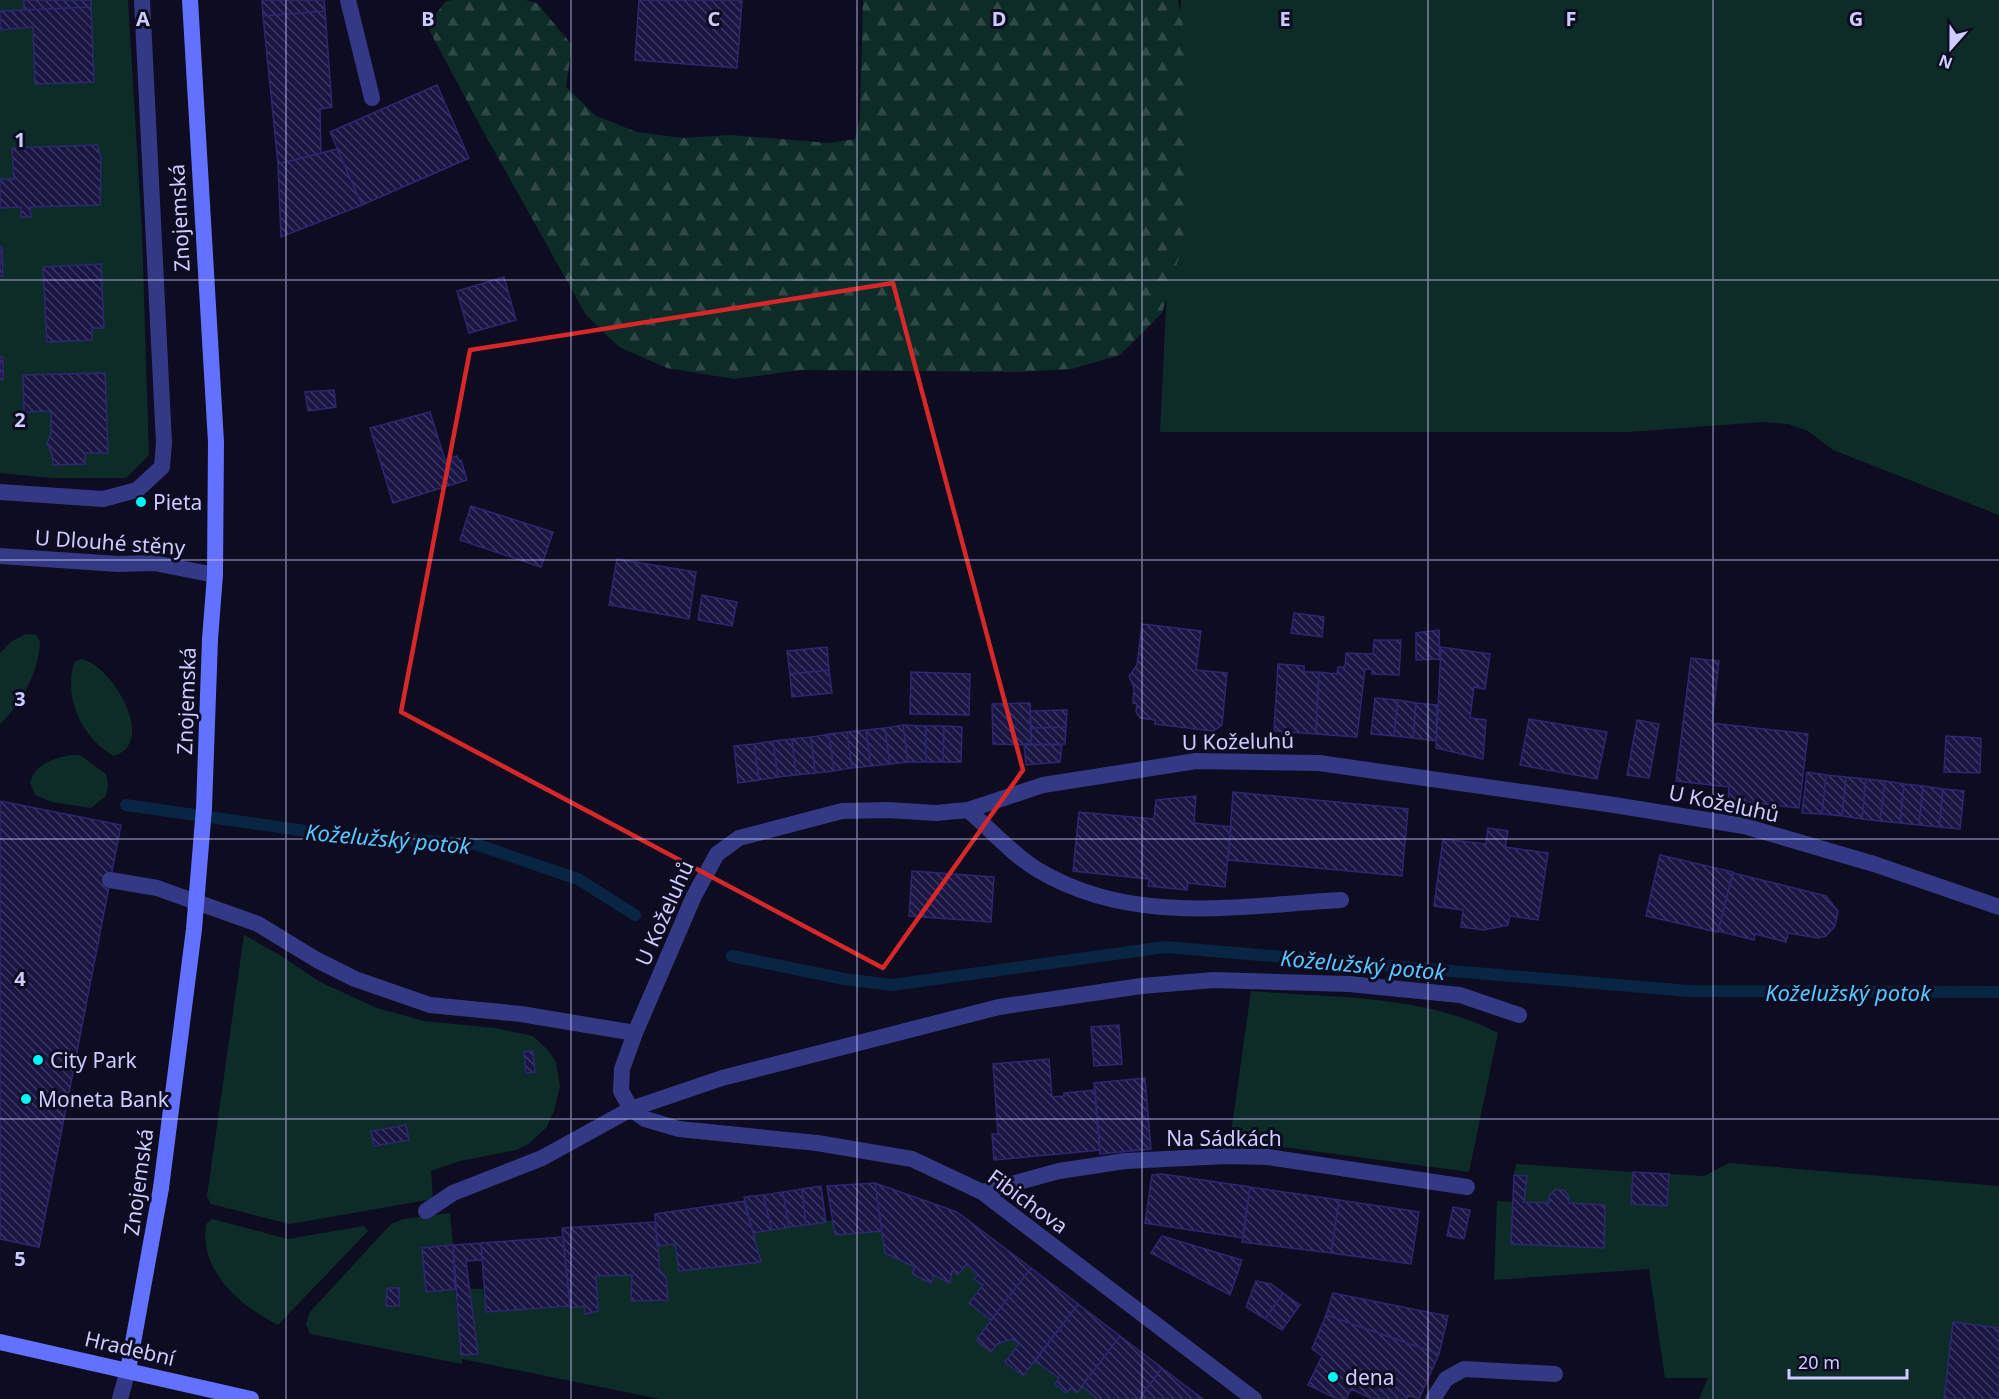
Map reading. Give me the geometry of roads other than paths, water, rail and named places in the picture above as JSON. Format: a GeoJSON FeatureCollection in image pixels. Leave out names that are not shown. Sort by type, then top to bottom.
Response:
{"type":"FeatureCollection","features":[{"type":"Feature","properties":{"kind":"main road","name":"Znojemská"},"geometry":{"type":"LineString","coordinates":[[128,1370],[161,1188],[194,929],[204,808],[210,639],[215,575],[216,442],[190,0]]}},
{"type":"Feature","properties":{"kind":"main road","name":"Hradební"},"geometry":{"type":"LineString","coordinates":[[0,1342],[251,1399]]}},
{"type":"Feature","properties":{"kind":"street","name":"Znojemská"},"geometry":{"type":"LineString","coordinates":[[0,492],[103,499],[137,490],[162,467],[164,443],[142,0]]}},
{"type":"Feature","properties":{"kind":"street"},"geometry":{"type":"LineString","coordinates":[[348,0],[372,98]]}},
{"type":"Feature","properties":{"kind":"street","name":"U Dlouhé stěny"},"geometry":{"type":"LineString","coordinates":[[0,556],[96,563],[154,563],[215,575]]}},
{"type":"Feature","properties":{"kind":"street","name":"U Koželuhů"},"geometry":{"type":"LineString","coordinates":[[631,1109],[621,1091],[622,1069],[635,1033],[705,872],[717,854],[739,838],[842,811],[888,810],[936,813],[968,810],[1043,785],[1196,760],[1319,763],[1744,826],[1874,864],[1999,907]]}},
{"type":"Feature","properties":{"kind":"street"},"geometry":{"type":"LineString","coordinates":[[968,810],[1036,869],[1073,887],[1117,903],[1173,909],[1341,900]]}},
{"type":"Feature","properties":{"kind":"street"},"geometry":{"type":"LineString","coordinates":[[110,880],[158,888],[258,924],[317,960],[355,979],[430,1005],[522,1014],[635,1033]]}},
{"type":"Feature","properties":{"kind":"street"},"geometry":{"type":"LineString","coordinates":[[426,1211],[453,1193],[542,1158],[631,1109],[722,1078],[999,1007],[1141,986],[1214,980],[1349,984],[1461,995],[1519,1015]]}},
{"type":"Feature","properties":{"kind":"street","name":"Fibichova"},"geometry":{"type":"LineString","coordinates":[[631,1109],[645,1119],[679,1129],[817,1143],[912,1159],[982,1192],[1254,1399]]}},
{"type":"Feature","properties":{"kind":"street","name":"Na Sádkách"},"geometry":{"type":"LineString","coordinates":[[982,1192],[1059,1171],[1125,1161],[1227,1155],[1268,1157],[1467,1187]]}},
{"type":"Feature","properties":{"kind":"street"},"geometry":{"type":"LineString","coordinates":[[1433,1399],[1446,1378],[1464,1369],[1555,1374]]}},
{"type":"Feature","properties":{"kind":"street","name":"Znojemská"},"geometry":{"type":"LineString","coordinates":[[120,1399],[128,1370]]}},
{"type":"Feature","properties":{"kind":"waterway","name":"Koželužský potok"},"geometry":{"type":"LineString","coordinates":[[126,805],[334,835],[475,844],[578,879],[635,915]]}},
{"type":"Feature","properties":{"kind":"waterway","name":"Koželužský potok"},"geometry":{"type":"LineString","coordinates":[[732,956],[844,979],[892,985],[1165,947],[1690,991],[1999,992]]}},
{"type":"Feature","properties":{"kind":"place","name":"Pieta"},"geometry":{"type":"Point","coordinates":[141,502]}},
{"type":"Feature","properties":{"kind":"place","name":"City Park"},"geometry":{"type":"Point","coordinates":[38,1060]}},
{"type":"Feature","properties":{"kind":"place","name":"Moneta Bank"},"geometry":{"type":"Point","coordinates":[26,1099]}},
{"type":"Feature","properties":{"kind":"place","name":"dena"},"geometry":{"type":"Point","coordinates":[1333,1377]}}]}
